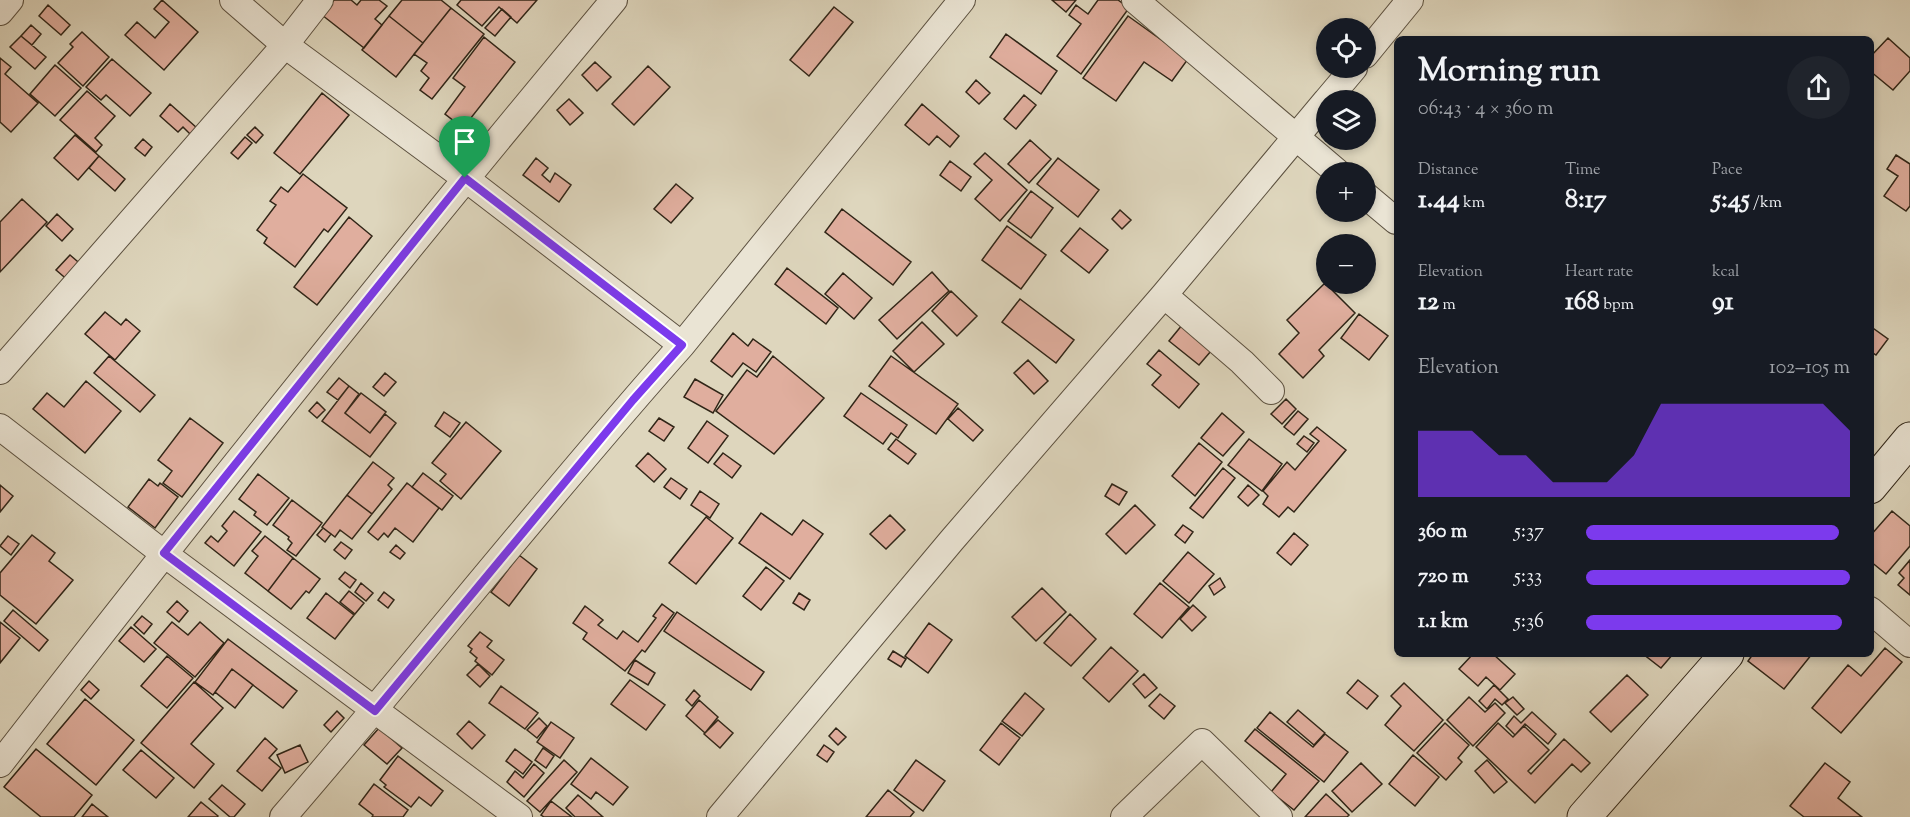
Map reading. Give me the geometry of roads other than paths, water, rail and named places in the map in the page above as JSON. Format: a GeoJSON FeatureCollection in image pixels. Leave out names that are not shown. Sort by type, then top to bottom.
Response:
{"type":"FeatureCollection","features":[{"type":"Feature","properties":{"kind":"street"},"geometry":{"type":"LineString","coordinates":[[0,12],[10,0]]}},
{"type":"Feature","properties":{"kind":"street"},"geometry":{"type":"LineString","coordinates":[[233,0],[285,45],[465,178],[682,345]]}},
{"type":"Feature","properties":{"kind":"street"},"geometry":{"type":"LineString","coordinates":[[0,371],[285,45],[320,0]]}},
{"type":"Feature","properties":{"kind":"street"},"geometry":{"type":"LineString","coordinates":[[0,764],[164,553],[465,178],[614,0]]}},
{"type":"Feature","properties":{"kind":"street"},"geometry":{"type":"LineString","coordinates":[[283,817],[375,711],[633,400],[682,345],[962,0]]}},
{"type":"Feature","properties":{"kind":"street"},"geometry":{"type":"LineString","coordinates":[[1135,0],[1325,162]]}},
{"type":"Feature","properties":{"kind":"street"},"geometry":{"type":"LineString","coordinates":[[1376,41],[1410,0]]}},
{"type":"Feature","properties":{"kind":"street"},"geometry":{"type":"LineString","coordinates":[[1335,90],[1346,78]]}},
{"type":"Feature","properties":{"kind":"street"},"geometry":{"type":"LineString","coordinates":[[720,817],[952,540],[1164,295],[1316,113]]}},
{"type":"Feature","properties":{"kind":"street"},"geometry":{"type":"LineString","coordinates":[[1376,204],[1394,219]]}},
{"type":"Feature","properties":{"kind":"street"},"geometry":{"type":"LineString","coordinates":[[1164,295],[1272,391]]}},
{"type":"Feature","properties":{"kind":"street"},"geometry":{"type":"LineString","coordinates":[[0,427],[164,553],[519,817]]}},
{"type":"Feature","properties":{"kind":"street"},"geometry":{"type":"LineString","coordinates":[[1874,482],[1910,439]]}},
{"type":"Feature","properties":{"kind":"street"},"geometry":{"type":"LineString","coordinates":[[1874,613],[1910,644]]}},
{"type":"Feature","properties":{"kind":"street"},"geometry":{"type":"LineString","coordinates":[[1584,817],[1724,657]]}},
{"type":"Feature","properties":{"kind":"street"},"geometry":{"type":"LineString","coordinates":[[1124,817],[1202,742],[1279,817]]}}]}
